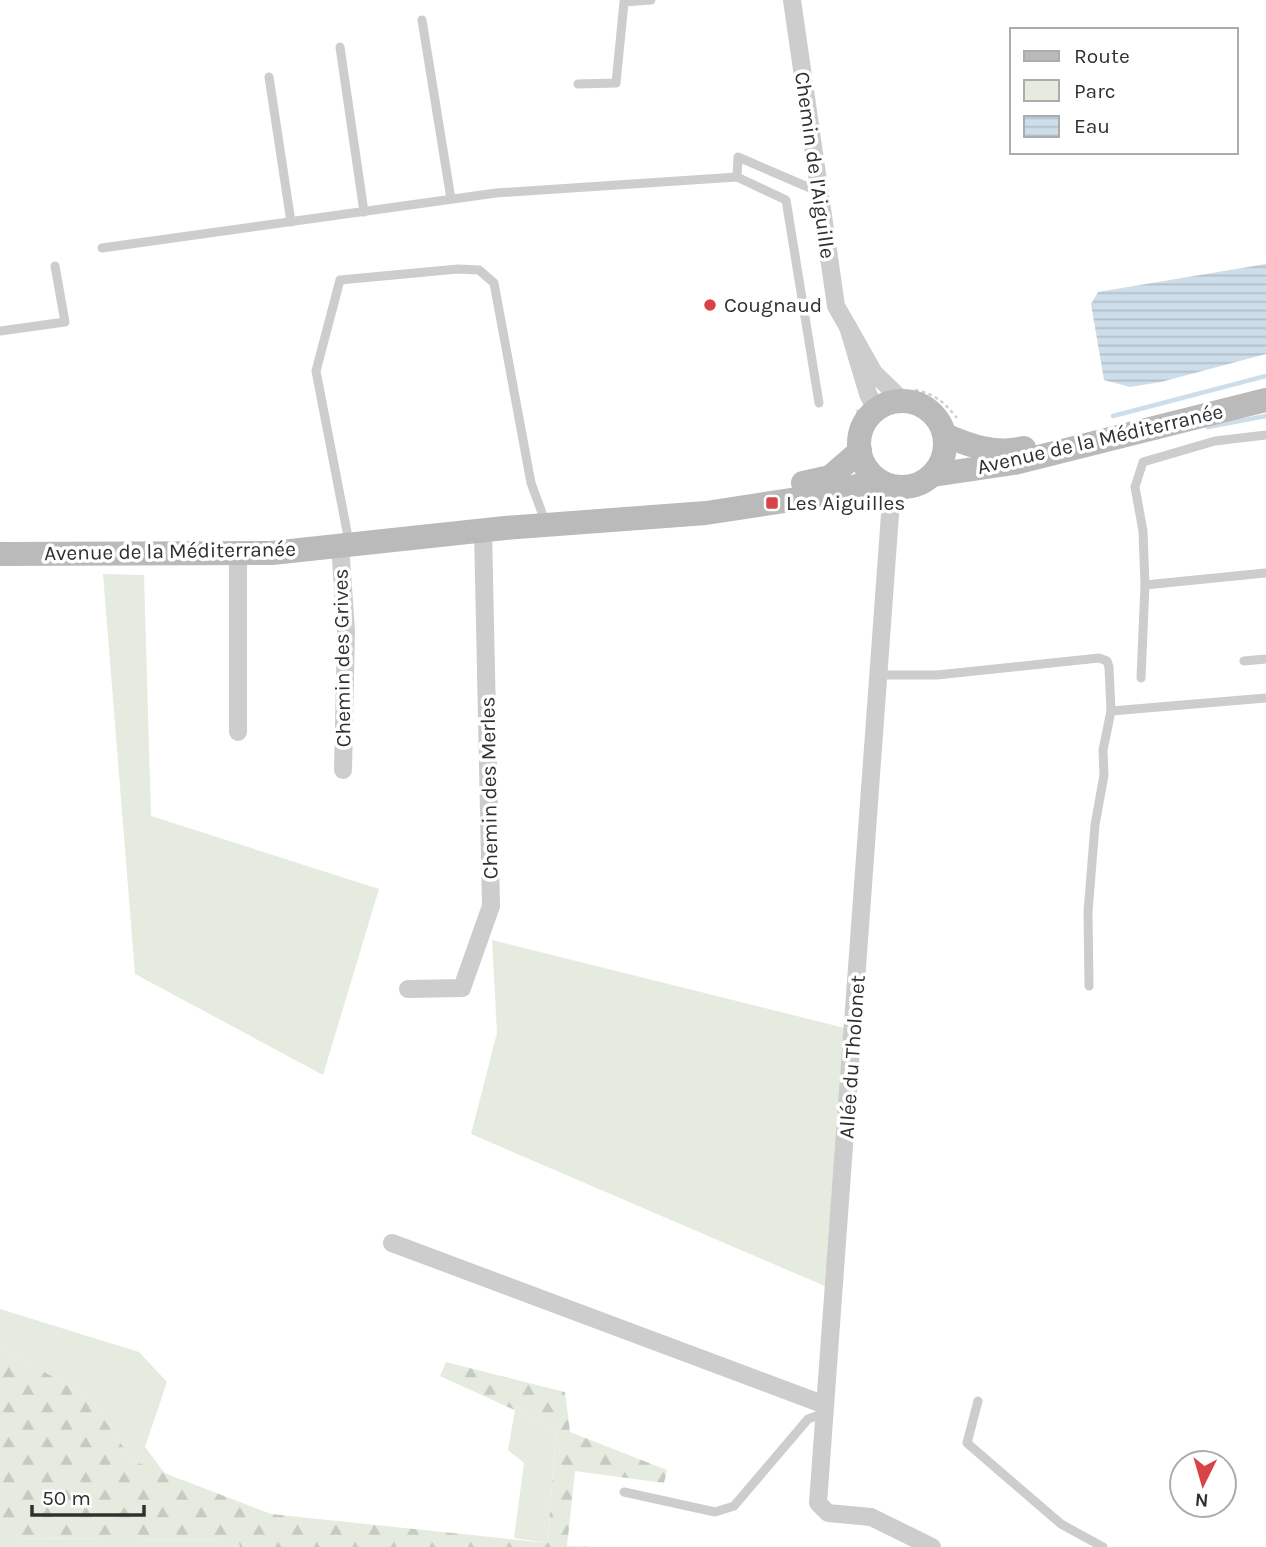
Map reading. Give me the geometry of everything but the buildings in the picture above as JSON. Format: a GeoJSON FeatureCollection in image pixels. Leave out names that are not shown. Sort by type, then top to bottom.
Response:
{"type":"FeatureCollection","features":[{"type":"Feature","properties":{"kind":"main road","name":"Avenue de la Méditerranée"},"geometry":{"type":"LineString","coordinates":[[953,428],[970,446],[1014,451],[1266,388]]}},
{"type":"Feature","properties":{"kind":"main road"},"geometry":{"type":"LineString","coordinates":[[906,395],[953,428],[933,475],[914,485],[885,484],[868,471],[860,451],[860,431],[876,409],[906,395]]}},
{"type":"Feature","properties":{"kind":"main road","name":"Avenue de la Méditerranée"},"geometry":{"type":"LineString","coordinates":[[933,475],[1014,463],[1266,400]]}},
{"type":"Feature","properties":{"kind":"main road","name":"Avenue de la Méditerranée"},"geometry":{"type":"LineString","coordinates":[[494,529],[633,505],[807,482],[830,477],[860,451]]}},
{"type":"Feature","properties":{"kind":"main road","name":"Avenue de la Méditerranée"},"geometry":{"type":"LineString","coordinates":[[0,554],[238,554],[494,529],[706,513],[885,484]]}},
{"type":"Feature","properties":{"kind":"main road","name":"Avenue de la Méditerranée"},"geometry":{"type":"LineString","coordinates":[[0,542],[91,539],[345,545]]}},
{"type":"Feature","properties":{"kind":"street","name":"Chemin de l'Aiguille"},"geometry":{"type":"LineString","coordinates":[[792,0],[817,191],[836,306],[874,373],[906,395]]}},
{"type":"Feature","properties":{"kind":"street","name":"Chemin de l'Aiguille"},"geometry":{"type":"LineString","coordinates":[[848,327],[868,394],[876,409]]}},
{"type":"Feature","properties":{"kind":"street","name":"Allée du Tholonet"},"geometry":{"type":"LineString","coordinates":[[885,484],[880,675],[818,1503],[828,1513],[870,1517],[932,1547]]}},
{"type":"Feature","properties":{"kind":"street","name":"Chemin des Merles"},"geometry":{"type":"LineString","coordinates":[[408,989],[462,988],[491,906],[494,529]]}},
{"type":"Feature","properties":{"kind":"street","name":"Chemin des Grives"},"geometry":{"type":"LineString","coordinates":[[343,770],[345,545]]}},
{"type":"Feature","properties":{"kind":"street"},"geometry":{"type":"LineString","coordinates":[[238,554],[238,732]]}},
{"type":"Feature","properties":{"kind":"street"},"geometry":{"type":"LineString","coordinates":[[392,1243],[825,1409]]}},
{"type":"Feature","properties":{"kind":"lane"},"geometry":{"type":"LineString","coordinates":[[578,84],[616,83],[624,2],[651,0]]}},
{"type":"Feature","properties":{"kind":"lane"},"geometry":{"type":"LineString","coordinates":[[422,20],[451,199]]}},
{"type":"Feature","properties":{"kind":"lane"},"geometry":{"type":"LineString","coordinates":[[340,47],[364,212]]}},
{"type":"Feature","properties":{"kind":"lane"},"geometry":{"type":"LineString","coordinates":[[269,77],[291,222]]}},
{"type":"Feature","properties":{"kind":"lane"},"geometry":{"type":"LineString","coordinates":[[737,177],[738,157],[817,191]]}},
{"type":"Feature","properties":{"kind":"lane"},"geometry":{"type":"LineString","coordinates":[[102,248],[496,193],[737,177],[786,200],[819,403]]}},
{"type":"Feature","properties":{"kind":"lane"},"geometry":{"type":"LineString","coordinates":[[0,331],[65,322],[55,266]]}},
{"type":"Feature","properties":{"kind":"lane"},"geometry":{"type":"LineString","coordinates":[[345,545],[316,371],[340,280],[458,269],[479,270],[494,283],[531,484],[545,521]]}},
{"type":"Feature","properties":{"kind":"lane"},"geometry":{"type":"LineString","coordinates":[[1141,678],[1145,585],[1143,531],[1135,487],[1143,462],[1214,441],[1266,435]]}},
{"type":"Feature","properties":{"kind":"lane"},"geometry":{"type":"LineString","coordinates":[[1145,585],[1265,573]]}},
{"type":"Feature","properties":{"kind":"lane"},"geometry":{"type":"LineString","coordinates":[[880,675],[937,676],[1099,658],[1107,661],[1111,711],[1103,750],[1104,775],[1095,825],[1089,900],[1090,986]]}},
{"type":"Feature","properties":{"kind":"lane"},"geometry":{"type":"LineString","coordinates":[[1244,661],[1266,659]]}},
{"type":"Feature","properties":{"kind":"lane"},"geometry":{"type":"LineString","coordinates":[[1111,711],[1266,698]]}},
{"type":"Feature","properties":{"kind":"lane"},"geometry":{"type":"LineString","coordinates":[[978,1401],[967,1443],[1061,1524],[1103,1547]]}},
{"type":"Feature","properties":{"kind":"lane"},"geometry":{"type":"LineString","coordinates":[[624,1492],[715,1512],[734,1506],[807,1419],[825,1409]]}},
{"type":"Feature","properties":{"kind":"path"},"geometry":{"type":"LineString","coordinates":[[906,395],[931,393],[943,401],[953,428]]}},
{"type":"Feature","properties":{"kind":"green space"},"geometry":{"type":"Polygon","coordinates":[[[103,574],[144,575],[151,816],[379,889],[323,1075],[135,974],[103,574]]]}},
{"type":"Feature","properties":{"kind":"green space"},"geometry":{"type":"Polygon","coordinates":[[[492,940],[845,1028],[827,1287],[471,1134],[497,1033],[492,940]]]}},
{"type":"Feature","properties":{"kind":"green space"},"geometry":{"type":"Polygon","coordinates":[[[0,1309],[139,1352],[167,1382],[145,1447],[166,1475],[133,1461],[88,1396],[0,1348],[0,1309]]]}},
{"type":"Feature","properties":{"kind":"green space"},"geometry":{"type":"Polygon","coordinates":[[[0,1348],[88,1396],[133,1461],[271,1514],[548,1543],[556,1429],[440,1376],[446,1362],[565,1392],[570,1432],[667,1470],[664,1483],[575,1471],[567,1546],[595,1547],[240,1547],[238,1540],[0,1538],[0,1348]]]}},
{"type":"Feature","properties":{"kind":"green space"},"geometry":{"type":"Polygon","coordinates":[[[515,1410],[556,1429],[548,1543],[514,1538],[524,1463],[508,1450],[515,1410]]]}},
{"type":"Feature","properties":{"kind":"green space"},"geometry":{"type":"Polygon","coordinates":[[[0,1538],[239,1540],[240,1547],[0,1547],[0,1538]]]}},
{"type":"Feature","properties":{"kind":"water"},"geometry":{"type":"Polygon","coordinates":[[[1266,264],[1266,354],[1161,382],[1130,387],[1104,380],[1091,304],[1098,292],[1266,264]]]}},
{"type":"Feature","properties":{"kind":"waterway"},"geometry":{"type":"LineString","coordinates":[[1113,416],[1266,376]]}},
{"type":"Feature","properties":{"kind":"waterway"},"geometry":{"type":"LineString","coordinates":[[1208,427],[1266,416]]}},
{"type":"Feature","properties":{"kind":"place","name":"Cougnaud"},"geometry":{"type":"Point","coordinates":[710,305]}},
{"type":"Feature","properties":{"kind":"place","name":"Les Aiguilles"},"geometry":{"type":"Point","coordinates":[772,503]}}]}
